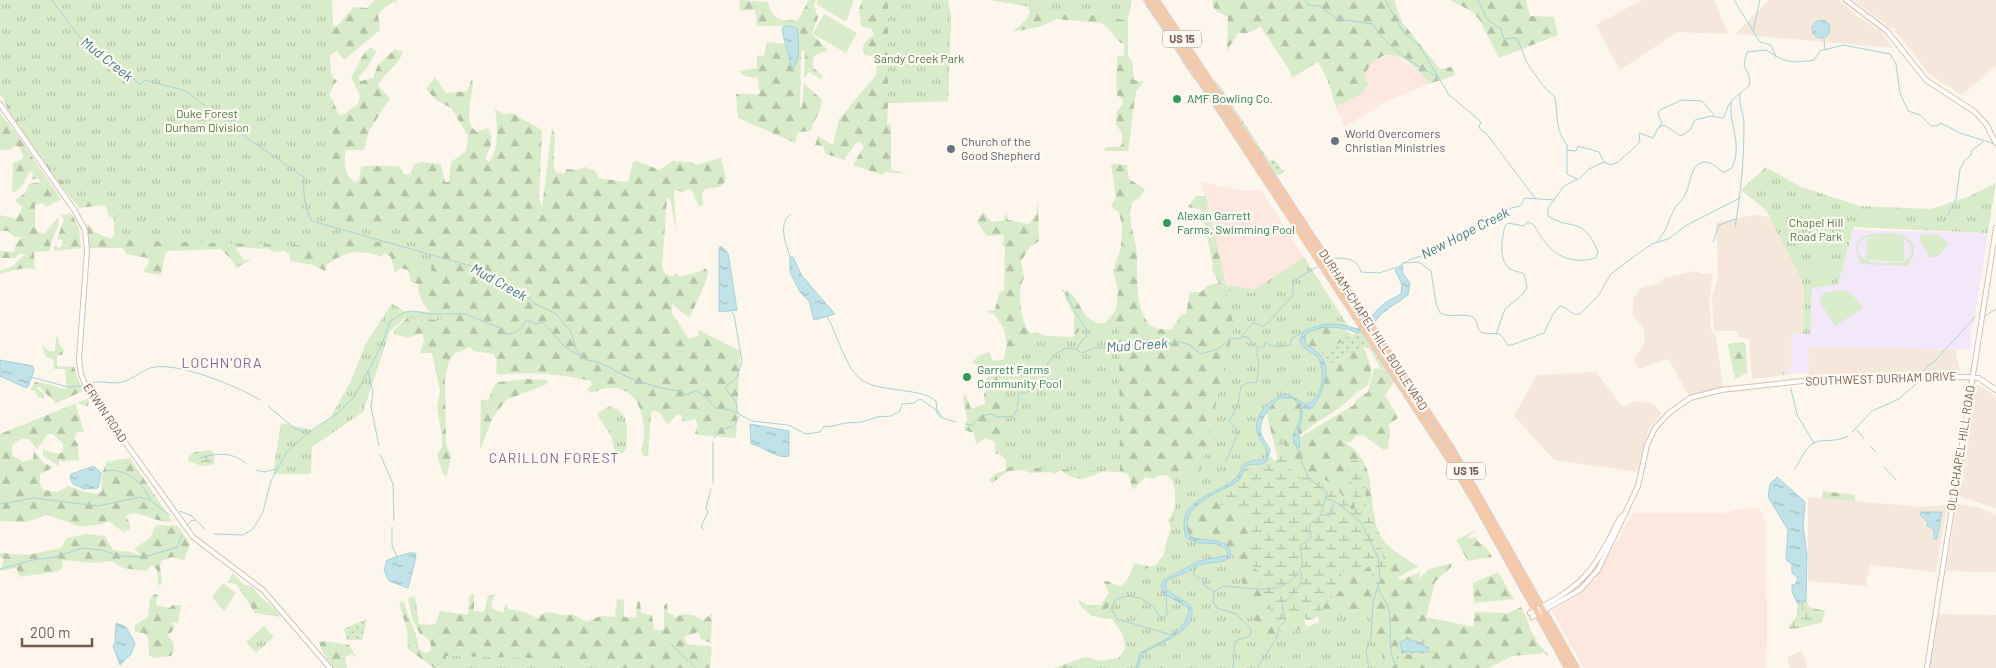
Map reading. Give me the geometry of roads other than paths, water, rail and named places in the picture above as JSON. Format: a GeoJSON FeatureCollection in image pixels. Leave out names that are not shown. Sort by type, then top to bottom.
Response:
{"type":"FeatureCollection","features":[{"type":"Feature","properties":{"kind":"highway","name":"DURHAM-CHAPEL HILL BOULEVARD"},"geometry":{"type":"LineString","coordinates":[[1148,0],[1375,345],[1476,503],[1568,668]]}},
{"type":"Feature","properties":{"kind":"highway","name":"DURHAM-CHAPEL HILL BOULEVARD"},"geometry":{"type":"LineString","coordinates":[[1156,0],[1467,473],[1576,668]]}},
{"type":"Feature","properties":{"kind":"highway"},"geometry":{"type":"LineString","coordinates":[[1184,54],[1203,77],[1207,78]]}},
{"type":"Feature","properties":{"kind":"highway"},"geometry":{"type":"LineString","coordinates":[[1202,82],[1207,84],[1231,114]]}},
{"type":"Feature","properties":{"kind":"main road"},"geometry":{"type":"LineString","coordinates":[[1846,0],[1886,31],[1926,80],[1975,112],[1996,143]]}},
{"type":"Feature","properties":{"kind":"main road","name":"ERWIN ROAD"},"geometry":{"type":"LineString","coordinates":[[0,104],[75,211],[85,230],[87,251],[79,359],[81,374],[88,391],[193,538],[263,590],[330,668]]}},
{"type":"Feature","properties":{"kind":"main road","name":"OLD CHAPEL HILL ROAD"},"geometry":{"type":"LineString","coordinates":[[1927,668],[1996,228]]}},
{"type":"Feature","properties":{"kind":"main road"},"geometry":{"type":"LineString","coordinates":[[1973,377],[1979,378],[1996,390]]}},
{"type":"Feature","properties":{"kind":"main road","name":"SOUTHWEST DURHAM DRIVE"},"geometry":{"type":"LineString","coordinates":[[1531,615],[1574,594],[1591,579],[1610,548],[1638,486],[1647,445],[1655,428],[1674,409],[1695,396],[1731,388],[1820,379],[1973,377]]}},
{"type":"Feature","properties":{"kind":"water"},"geometry":{"type":"Polygon","coordinates":[[[1817,20],[1825,20],[1830,25],[1828,36],[1817,38],[1812,33],[1812,25],[1817,20]]]}},
{"type":"Feature","properties":{"kind":"water"},"geometry":{"type":"Polygon","coordinates":[[[783,27],[797,28],[799,50],[797,61],[792,69],[782,31],[783,27]]]}},
{"type":"Feature","properties":{"kind":"water"},"geometry":{"type":"Polygon","coordinates":[[[721,246],[728,253],[737,310],[719,312],[719,248],[721,246]]]}},
{"type":"Feature","properties":{"kind":"water"},"geometry":{"type":"Polygon","coordinates":[[[790,257],[793,257],[802,276],[835,314],[814,320],[809,301],[800,292],[790,272],[790,257]]]}},
{"type":"Feature","properties":{"kind":"water"},"geometry":{"type":"Polygon","coordinates":[[[1403,266],[1402,272],[1410,283],[1408,295],[1382,313],[1370,328],[1357,333],[1330,327],[1316,329],[1305,335],[1305,344],[1323,359],[1326,372],[1323,387],[1314,406],[1310,409],[1302,408],[1302,419],[1298,429],[1300,448],[1294,444],[1293,435],[1300,420],[1301,405],[1292,398],[1280,398],[1272,405],[1262,420],[1262,436],[1270,450],[1267,461],[1261,464],[1247,465],[1237,482],[1202,502],[1189,517],[1187,526],[1190,536],[1221,542],[1230,549],[1231,557],[1224,561],[1197,565],[1187,572],[1167,580],[1165,589],[1190,605],[1192,614],[1190,621],[1176,635],[1144,653],[1138,668],[1136,668],[1140,653],[1171,636],[1188,616],[1189,608],[1163,593],[1161,585],[1164,580],[1199,561],[1228,555],[1222,545],[1199,543],[1186,537],[1184,524],[1186,514],[1199,500],[1236,478],[1244,464],[1267,457],[1266,450],[1257,431],[1258,419],[1265,407],[1276,398],[1288,394],[1305,404],[1311,402],[1320,391],[1322,368],[1320,361],[1317,356],[1301,344],[1303,332],[1316,326],[1329,324],[1357,329],[1361,327],[1368,322],[1382,305],[1401,294],[1402,285],[1395,270],[1403,266]]]}},
{"type":"Feature","properties":{"kind":"water"},"geometry":{"type":"Polygon","coordinates":[[[0,360],[33,366],[34,371],[28,387],[26,388],[0,376],[0,360]]]}},
{"type":"Feature","properties":{"kind":"water"},"geometry":{"type":"Polygon","coordinates":[[[750,424],[789,431],[789,456],[780,456],[751,444],[750,424]]]}},
{"type":"Feature","properties":{"kind":"water"},"geometry":{"type":"Polygon","coordinates":[[[94,466],[101,473],[98,488],[84,489],[73,484],[70,478],[71,474],[94,466]]]}},
{"type":"Feature","properties":{"kind":"water"},"geometry":{"type":"Polygon","coordinates":[[[1777,477],[1805,502],[1803,527],[1807,554],[1806,600],[1798,604],[1792,592],[1792,585],[1795,585],[1798,578],[1792,573],[1792,564],[1786,560],[1788,530],[1768,497],[1770,484],[1777,477]]]}},
{"type":"Feature","properties":{"kind":"water"},"geometry":{"type":"Polygon","coordinates":[[[1921,512],[1942,512],[1937,539],[1934,539],[1934,529],[1927,526],[1928,523],[1920,515],[1921,512]]]}},
{"type":"Feature","properties":{"kind":"water"},"geometry":{"type":"Polygon","coordinates":[[[415,553],[416,557],[408,588],[389,581],[384,570],[387,560],[415,553]]]}},
{"type":"Feature","properties":{"kind":"water"},"geometry":{"type":"Polygon","coordinates":[[[116,623],[126,627],[135,643],[131,654],[120,665],[113,646],[116,623]]]}},
{"type":"Feature","properties":{"kind":"water"},"geometry":{"type":"Polygon","coordinates":[[[1407,639],[1422,643],[1429,652],[1402,652],[1400,642],[1407,639]]]}},
{"type":"Feature","properties":{"kind":"waterway","name":"Mud Creek"},"geometry":{"type":"LineString","coordinates":[[52,0],[80,38],[128,72],[138,84],[145,80],[186,91],[244,136],[304,177],[306,205],[312,221],[478,268],[526,294],[535,304],[555,313],[571,332],[576,349],[586,360],[597,362],[649,385],[683,392],[686,395],[696,391],[706,397],[715,408],[731,410],[752,421],[788,425],[806,434],[820,432],[824,426],[829,427],[891,416],[900,411],[902,404],[914,403],[920,399],[935,409],[940,417],[956,422]]}},
{"type":"Feature","properties":{"kind":"waterway"},"geometry":{"type":"LineString","coordinates":[[1305,0],[1308,5],[1319,6],[1338,19],[1373,24],[1393,48],[1421,68],[1439,77]]}},
{"type":"Feature","properties":{"kind":"waterway"},"geometry":{"type":"LineString","coordinates":[[1385,0],[1404,33],[1419,45],[1449,95],[1479,120],[1481,123],[1480,129],[1486,133],[1535,198]]}},
{"type":"Feature","properties":{"kind":"waterway"},"geometry":{"type":"LineString","coordinates":[[1478,0],[1487,19],[1501,29],[1504,39],[1517,38],[1527,63],[1544,87],[1555,97],[1560,134],[1567,145],[1567,150]]}},
{"type":"Feature","properties":{"kind":"waterway","name":"New Hope Creek"},"geometry":{"type":"LineString","coordinates":[[1734,0],[1760,42],[1771,45],[1776,57]]}},
{"type":"Feature","properties":{"kind":"waterway"},"geometry":{"type":"LineString","coordinates":[[1753,31],[1760,0]]}},
{"type":"Feature","properties":{"kind":"waterway"},"geometry":{"type":"LineString","coordinates":[[1824,39],[1825,50]]}},
{"type":"Feature","properties":{"kind":"waterway","name":"New Hope Creek"},"geometry":{"type":"LineString","coordinates":[[1496,334],[1505,309],[1523,294],[1527,287],[1524,274],[1509,268],[1503,259],[1502,242],[1505,226],[1508,223],[1524,226],[1527,222],[1530,223],[1545,242],[1564,257],[1579,260],[1596,258],[1598,251],[1587,232],[1548,216],[1548,208],[1564,186],[1580,178],[1589,169],[1604,162],[1611,165],[1618,162],[1640,142],[1639,133],[1653,138],[1658,128],[1664,125],[1681,136],[1690,130],[1695,120],[1711,116],[1723,118],[1730,103],[1748,87],[1750,80],[1744,65],[1747,52],[1766,50],[1778,57],[1793,62],[1814,60],[1820,51],[1843,45],[1890,54],[1896,64],[1900,93],[1908,111],[1920,115],[1931,126],[1937,126],[1941,123],[1960,133],[1995,144]]}},
{"type":"Feature","properties":{"kind":"waterway"},"geometry":{"type":"LineString","coordinates":[[1735,227],[1740,189],[1744,125],[1740,94]]}},
{"type":"Feature","properties":{"kind":"waterway"},"geometry":{"type":"LineString","coordinates":[[1659,127],[1662,123],[1658,114],[1660,110],[1682,100],[1702,101],[1714,115]]}},
{"type":"Feature","properties":{"kind":"waterway"},"geometry":{"type":"LineString","coordinates":[[1657,242],[1663,234],[1675,208],[1685,195],[1696,166],[1700,163],[1708,162],[1725,172],[1732,168],[1735,159],[1736,143],[1731,103]]}},
{"type":"Feature","properties":{"kind":"waterway"},"geometry":{"type":"LineString","coordinates":[[1948,215],[1956,199],[1960,169],[1965,160],[1971,155],[1972,150],[1983,142]]}},
{"type":"Feature","properties":{"kind":"waterway"},"geometry":{"type":"LineString","coordinates":[[1577,179],[1567,174],[1567,150],[1576,151],[1578,146],[1599,152],[1604,162]]}},
{"type":"Feature","properties":{"kind":"waterway","name":"New Hope Creek"},"geometry":{"type":"LineString","coordinates":[[1332,258],[1354,261],[1361,272],[1379,273],[1398,267],[1411,259],[1429,254],[1466,231],[1498,217],[1511,208],[1520,206],[1525,198],[1554,200]]}},
{"type":"Feature","properties":{"kind":"waterway"},"geometry":{"type":"LineString","coordinates":[[1403,263],[1419,262],[1431,271],[1436,303],[1440,313],[1472,317],[1482,333],[1500,334],[1508,345],[1512,345],[1544,333],[1553,314],[1560,306],[1574,314],[1580,314],[1598,296],[1611,274],[1640,252],[1652,244],[1668,239],[1687,225],[1740,198]]}},
{"type":"Feature","properties":{"kind":"waterway"},"geometry":{"type":"LineString","coordinates":[[790,257],[783,228],[784,223],[791,214]]}},
{"type":"Feature","properties":{"kind":"waterway"},"geometry":{"type":"LineString","coordinates":[[1713,242],[1719,225],[1736,219]]}},
{"type":"Feature","properties":{"kind":"waterway"},"geometry":{"type":"LineString","coordinates":[[1242,336],[1253,323],[1263,326],[1268,323],[1293,295],[1293,281],[1317,267]]}},
{"type":"Feature","properties":{"kind":"waterway"},"geometry":{"type":"LineString","coordinates":[[1063,290],[1087,330],[1086,338],[1082,340],[1077,349]]}},
{"type":"Feature","properties":{"kind":"waterway"},"geometry":{"type":"LineString","coordinates":[[1986,315],[1996,309]]}},
{"type":"Feature","properties":{"kind":"waterway"},"geometry":{"type":"LineString","coordinates":[[730,310],[734,315],[742,361],[737,377],[725,388],[736,402],[738,413]]}},
{"type":"Feature","properties":{"kind":"waterway"},"geometry":{"type":"LineString","coordinates":[[214,534],[243,535],[253,529],[263,512],[271,481],[286,453],[309,432],[338,413],[354,397],[382,345],[390,321],[405,312],[465,314],[500,328],[505,334],[518,330],[526,320],[537,324],[543,322],[564,346],[580,356]]}},
{"type":"Feature","properties":{"kind":"waterway"},"geometry":{"type":"LineString","coordinates":[[827,316],[850,366],[859,378],[866,383],[876,386],[929,397],[936,401],[937,410],[943,418]]}},
{"type":"Feature","properties":{"kind":"waterway"},"geometry":{"type":"LineString","coordinates":[[1923,373],[1927,366],[1933,363],[1975,317]]}},
{"type":"Feature","properties":{"kind":"waterway","name":"Mud Creek"},"geometry":{"type":"LineString","coordinates":[[1260,347],[1264,347],[1265,342],[1277,346],[1290,345],[1292,338],[1302,333]]}},
{"type":"Feature","properties":{"kind":"waterway","name":"Mud Creek"},"geometry":{"type":"LineString","coordinates":[[965,424],[972,425],[981,416],[991,414],[996,417],[1014,416],[1019,393],[1027,393],[1035,387],[1035,382],[1046,374],[1050,360],[1058,352],[1068,348],[1073,348],[1083,353],[1093,348],[1154,347],[1179,342],[1190,345],[1200,354],[1218,349],[1231,338],[1240,339],[1242,337],[1248,337],[1252,344],[1259,348]]}},
{"type":"Feature","properties":{"kind":"waterway"},"geometry":{"type":"LineString","coordinates":[[1226,461],[1238,433],[1229,421],[1238,405],[1241,386],[1257,382],[1259,360],[1256,353],[1258,348]]}},
{"type":"Feature","properties":{"kind":"waterway"},"geometry":{"type":"LineString","coordinates":[[88,384],[96,382],[122,382],[154,367],[179,368],[238,388],[260,400]]}},
{"type":"Feature","properties":{"kind":"waterway"},"geometry":{"type":"LineString","coordinates":[[368,371],[373,392],[371,407],[379,446]]}},
{"type":"Feature","properties":{"kind":"waterway"},"geometry":{"type":"LineString","coordinates":[[31,377],[68,387],[82,386]]}},
{"type":"Feature","properties":{"kind":"waterway"},"geometry":{"type":"LineString","coordinates":[[1852,432],[1872,411],[1899,399],[1918,382]]}},
{"type":"Feature","properties":{"kind":"waterway"},"geometry":{"type":"LineString","coordinates":[[1791,389],[1797,415],[1814,443]]}},
{"type":"Feature","properties":{"kind":"waterway"},"geometry":{"type":"LineString","coordinates":[[268,406],[295,429],[308,432]]}},
{"type":"Feature","properties":{"kind":"waterway"},"geometry":{"type":"LineString","coordinates":[[714,438],[721,429],[735,425],[739,416]]}},
{"type":"Feature","properties":{"kind":"waterway"},"geometry":{"type":"LineString","coordinates":[[1857,430],[1864,439]]}},
{"type":"Feature","properties":{"kind":"waterway"},"geometry":{"type":"LineString","coordinates":[[1795,469],[1808,447],[1812,444],[1838,440],[1848,436]]}},
{"type":"Feature","properties":{"kind":"waterway"},"geometry":{"type":"LineString","coordinates":[[713,442],[713,483]]}},
{"type":"Feature","properties":{"kind":"waterway"},"geometry":{"type":"LineString","coordinates":[[1214,592],[1223,586],[1252,589],[1281,586],[1289,582],[1301,569],[1300,546],[1311,538],[1309,525],[1321,515],[1327,492],[1309,479],[1302,463],[1301,452],[1297,450],[1296,444]]}},
{"type":"Feature","properties":{"kind":"waterway"},"geometry":{"type":"LineString","coordinates":[[1870,446],[1876,452]]}},
{"type":"Feature","properties":{"kind":"waterway"},"geometry":{"type":"LineString","coordinates":[[200,458],[224,454],[235,457],[247,464]]}},
{"type":"Feature","properties":{"kind":"waterway"},"geometry":{"type":"LineString","coordinates":[[380,454],[393,484],[394,520]]}},
{"type":"Feature","properties":{"kind":"waterway"},"geometry":{"type":"LineString","coordinates":[[1884,467],[1896,480]]}},
{"type":"Feature","properties":{"kind":"waterway"},"geometry":{"type":"LineString","coordinates":[[256,470],[264,472],[276,469]]}},
{"type":"Feature","properties":{"kind":"waterway"},"geometry":{"type":"LineString","coordinates":[[102,472],[109,470],[117,471],[130,476],[142,486],[150,499]]}},
{"type":"Feature","properties":{"kind":"waterway"},"geometry":{"type":"LineString","coordinates":[[704,530],[701,527],[708,512],[706,508],[711,489]]}},
{"type":"Feature","properties":{"kind":"waterway"},"geometry":{"type":"LineString","coordinates":[[0,504],[34,498],[98,506],[140,497],[150,500],[171,516]]}},
{"type":"Feature","properties":{"kind":"waterway"},"geometry":{"type":"LineString","coordinates":[[1326,498],[1339,504],[1361,522],[1378,557],[1380,580],[1373,602],[1371,636],[1366,652],[1369,668]]}},
{"type":"Feature","properties":{"kind":"waterway"},"geometry":{"type":"LineString","coordinates":[[1321,515],[1330,516],[1334,503]]}},
{"type":"Feature","properties":{"kind":"waterway"},"geometry":{"type":"LineString","coordinates":[[178,513],[180,511],[192,516],[205,529]]}},
{"type":"Feature","properties":{"kind":"waterway"},"geometry":{"type":"LineString","coordinates":[[187,525],[192,520],[195,521]]}},
{"type":"Feature","properties":{"kind":"waterway"},"geometry":{"type":"LineString","coordinates":[[392,527],[392,545],[397,557]]}},
{"type":"Feature","properties":{"kind":"waterway"},"geometry":{"type":"LineString","coordinates":[[0,569],[33,560],[56,557],[82,548],[102,550],[119,556],[145,557],[177,547],[182,535]]}},
{"type":"Feature","properties":{"kind":"waterway"},"geometry":{"type":"LineString","coordinates":[[1197,565],[1193,574],[1198,578],[1207,578],[1204,585],[1214,592],[1213,602],[1217,608],[1236,614],[1251,629],[1250,636],[1235,641],[1233,668]]}},
{"type":"Feature","properties":{"kind":"waterway","name":"New Hope Creek"},"geometry":{"type":"LineString","coordinates":[[1257,668],[1276,639],[1279,628],[1285,621],[1282,604],[1299,587],[1301,572]]}},
{"type":"Feature","properties":{"kind":"waterway"},"geometry":{"type":"LineString","coordinates":[[1378,589],[1389,610],[1390,647],[1398,668]]}},
{"type":"Feature","properties":{"kind":"waterway"},"geometry":{"type":"LineString","coordinates":[[1166,594],[1167,615],[1160,618],[1154,607],[1140,598],[1129,596],[1116,599],[1111,608],[1117,619],[1172,635]]}},
{"type":"Feature","properties":{"kind":"waterway"},"geometry":{"type":"LineString","coordinates":[[1802,601],[1803,610]]}},
{"type":"Feature","properties":{"kind":"waterway"},"geometry":{"type":"LineString","coordinates":[[671,644],[696,668]]}},
{"type":"Feature","properties":{"kind":"place","name":"AMF Bowling Co."},"geometry":{"type":"Point","coordinates":[1177,99]}},
{"type":"Feature","properties":{"kind":"place","name":"World Overcomers Christian Ministries"},"geometry":{"type":"Point","coordinates":[1335,141]}},
{"type":"Feature","properties":{"kind":"place","name":"Church of the Good Shepherd"},"geometry":{"type":"Point","coordinates":[951,149]}},
{"type":"Feature","properties":{"kind":"place","name":"Alexan Garrett Farms, Swimming Pool"},"geometry":{"type":"Point","coordinates":[1167,223]}},
{"type":"Feature","properties":{"kind":"place","name":"Garrett Farms Community Pool"},"geometry":{"type":"Point","coordinates":[967,377]}},
{"type":"Feature","properties":{"kind":"district","name":"LOCHN'ORA"},"geometry":{"type":"Point","coordinates":[222,363]}},
{"type":"Feature","properties":{"kind":"district","name":"CARILLON FOREST"},"geometry":{"type":"Point","coordinates":[554,458]}},
{"type":"Feature","properties":{"kind":"park label","name":"Sandy Creek Park"},"geometry":{"type":"Point","coordinates":[919,59]}},
{"type":"Feature","properties":{"kind":"park label","name":"Duke Forest Durham Division"},"geometry":{"type":"Point","coordinates":[207,121]}},
{"type":"Feature","properties":{"kind":"park label","name":"Chapel Hill Road Park"},"geometry":{"type":"Point","coordinates":[1816,230]}}]}
